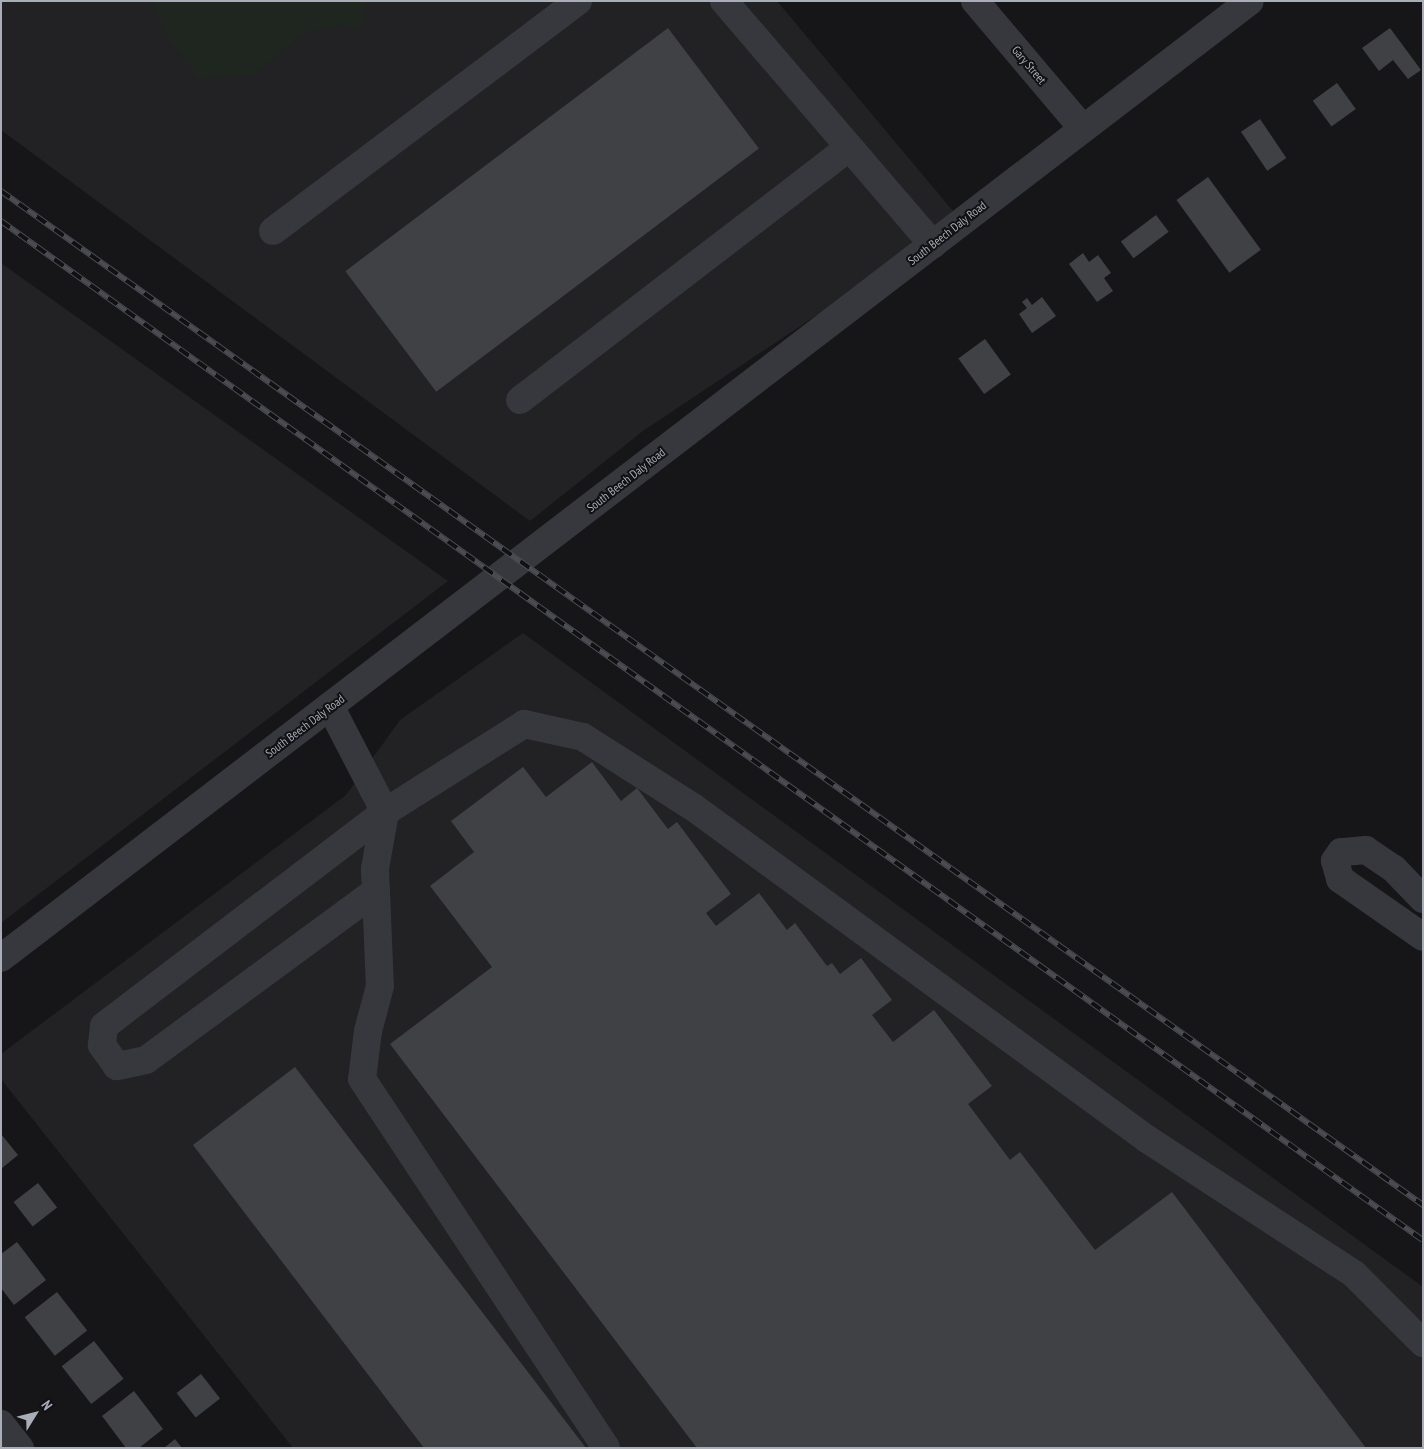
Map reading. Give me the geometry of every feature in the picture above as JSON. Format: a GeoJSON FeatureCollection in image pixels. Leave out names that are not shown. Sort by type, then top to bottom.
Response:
{"type":"FeatureCollection","features":[{"type":"Feature","properties":{"kind":"street"},"geometry":{"type":"LineString","coordinates":[[273,231],[578,1]]}},
{"type":"Feature","properties":{"kind":"street"},"geometry":{"type":"LineString","coordinates":[[724,1],[933,245]]}},
{"type":"Feature","properties":{"kind":"street","name":"Gary Street"},"geometry":{"type":"LineString","coordinates":[[975,1],[1083,129]]}},
{"type":"Feature","properties":{"kind":"street","name":"South Beech Daly Road"},"geometry":{"type":"LineString","coordinates":[[1,958],[1250,1]]}},
{"type":"Feature","properties":{"kind":"street"},"geometry":{"type":"LineString","coordinates":[[520,400],[849,148]]}},
{"type":"Feature","properties":{"kind":"street"},"geometry":{"type":"LineString","coordinates":[[330,706],[385,812],[375,869],[380,986],[368,1031],[362,1079],[606,1448]]}},
{"type":"Feature","properties":{"kind":"street"},"geometry":{"type":"LineString","coordinates":[[376,891],[146,1060],[117,1066],[102,1045],[104,1026],[385,812],[524,724],[583,737],[693,807],[1146,1139],[1354,1274],[1423,1343]]}},
{"type":"Feature","properties":{"kind":"street"},"geometry":{"type":"LineString","coordinates":[[1423,899],[1394,869],[1366,850],[1341,852],[1335,861],[1340,879],[1423,937]]}},
{"type":"Feature","properties":{"kind":"street"},"geometry":{"type":"LineString","coordinates":[[1,1424],[20,1448]]}},
{"type":"Feature","properties":{"kind":"shaded area"},"geometry":{"type":"Polygon","coordinates":[[[1,1],[777,1],[953,211],[835,303],[643,431],[530,521],[1,130],[1,1]]]}},
{"type":"Feature","properties":{"kind":"shaded area"},"geometry":{"type":"Polygon","coordinates":[[[152,1],[366,1],[361,29],[343,25],[307,32],[254,74],[198,79],[166,35],[152,1]]]}},
{"type":"Feature","properties":{"kind":"shaded area"},"geometry":{"type":"Polygon","coordinates":[[[1,263],[448,581],[1,923],[1,263]]]}},
{"type":"Feature","properties":{"kind":"shaded area"},"geometry":{"type":"Polygon","coordinates":[[[523,633],[1423,1287],[1423,1448],[293,1448],[1,1079],[1,1054],[346,795],[400,720],[523,633]]]}},
{"type":"Feature","properties":{"kind":"building"},"geometry":{"type":"Polygon","coordinates":[[[668,28],[759,149],[436,392],[345,271],[668,28]]]}},
{"type":"Feature","properties":{"kind":"building"},"geometry":{"type":"Polygon","coordinates":[[[1390,28],[1421,70],[1408,79],[1393,60],[1379,71],[1362,48],[1390,28]]]}},
{"type":"Feature","properties":{"kind":"building"},"geometry":{"type":"Polygon","coordinates":[[[1337,83],[1356,109],[1332,127],[1313,101],[1337,83]]]}},
{"type":"Feature","properties":{"kind":"building"},"geometry":{"type":"Polygon","coordinates":[[[1260,119],[1286,158],[1267,171],[1241,132],[1260,119]]]}},
{"type":"Feature","properties":{"kind":"building"},"geometry":{"type":"Polygon","coordinates":[[[1208,177],[1261,250],[1229,273],[1176,200],[1208,177]]]}},
{"type":"Feature","properties":{"kind":"building"},"geometry":{"type":"Polygon","coordinates":[[[1156,215],[1169,232],[1133,258],[1121,241],[1156,215]]]}},
{"type":"Feature","properties":{"kind":"building"},"geometry":{"type":"Polygon","coordinates":[[[1083,253],[1089,262],[1098,255],[1111,273],[1104,278],[1113,291],[1097,302],[1069,264],[1083,253]]]}},
{"type":"Feature","properties":{"kind":"building"},"geometry":{"type":"Polygon","coordinates":[[[1042,297],[1056,316],[1032,333],[1019,314],[1027,308],[1022,302],[1027,298],[1032,305],[1042,297]]]}},
{"type":"Feature","properties":{"kind":"building"},"geometry":{"type":"Polygon","coordinates":[[[985,339],[1011,375],[984,394],[958,358],[985,339]]]}},
{"type":"Feature","properties":{"kind":"building"},"geometry":{"type":"Polygon","coordinates":[[[592,762],[621,801],[637,788],[668,829],[677,822],[731,894],[706,913],[716,926],[759,893],[787,930],[795,923],[827,966],[832,963],[840,974],[861,958],[892,1000],[872,1015],[893,1042],[934,1010],[992,1086],[968,1104],[1010,1160],[1020,1152],[1095,1250],[1172,1192],[1366,1448],[697,1448],[390,1044],[492,967],[430,886],[474,852],[451,821],[523,767],[546,797],[592,762]]]}},
{"type":"Feature","properties":{"kind":"building"},"geometry":{"type":"Polygon","coordinates":[[[295,1067],[586,1448],[424,1448],[193,1145],[295,1067]]]}},
{"type":"Feature","properties":{"kind":"building"},"geometry":{"type":"Polygon","coordinates":[[[1,1134],[18,1155],[1,1169],[1,1134]]]}},
{"type":"Feature","properties":{"kind":"building"},"geometry":{"type":"Polygon","coordinates":[[[38,1183],[57,1207],[33,1227],[14,1202],[38,1183]]]}},
{"type":"Feature","properties":{"kind":"building"},"geometry":{"type":"Polygon","coordinates":[[[17,1242],[46,1280],[14,1305],[1,1288],[1,1254],[17,1242]]]}},
{"type":"Feature","properties":{"kind":"building"},"geometry":{"type":"Polygon","coordinates":[[[57,1292],[87,1331],[55,1356],[25,1317],[57,1292]]]}},
{"type":"Feature","properties":{"kind":"building"},"geometry":{"type":"Polygon","coordinates":[[[94,1341],[124,1379],[91,1404],[62,1366],[94,1341]]]}},
{"type":"Feature","properties":{"kind":"building"},"geometry":{"type":"Polygon","coordinates":[[[201,1374],[220,1398],[196,1418],[177,1393],[201,1374]]]}},
{"type":"Feature","properties":{"kind":"building"},"geometry":{"type":"Polygon","coordinates":[[[134,1391],[163,1429],[139,1448],[126,1448],[102,1416],[134,1391]]]}},
{"type":"Feature","properties":{"kind":"building"},"geometry":{"type":"Polygon","coordinates":[[[175,1439],[182,1448],[164,1448],[175,1439]]]}},
{"type":"Feature","properties":{"kind":"railway"},"geometry":{"type":"LineString","coordinates":[[1,191],[1423,1205]]}},
{"type":"Feature","properties":{"kind":"railway"},"geometry":{"type":"LineString","coordinates":[[1,221],[1423,1240]]}}]}
